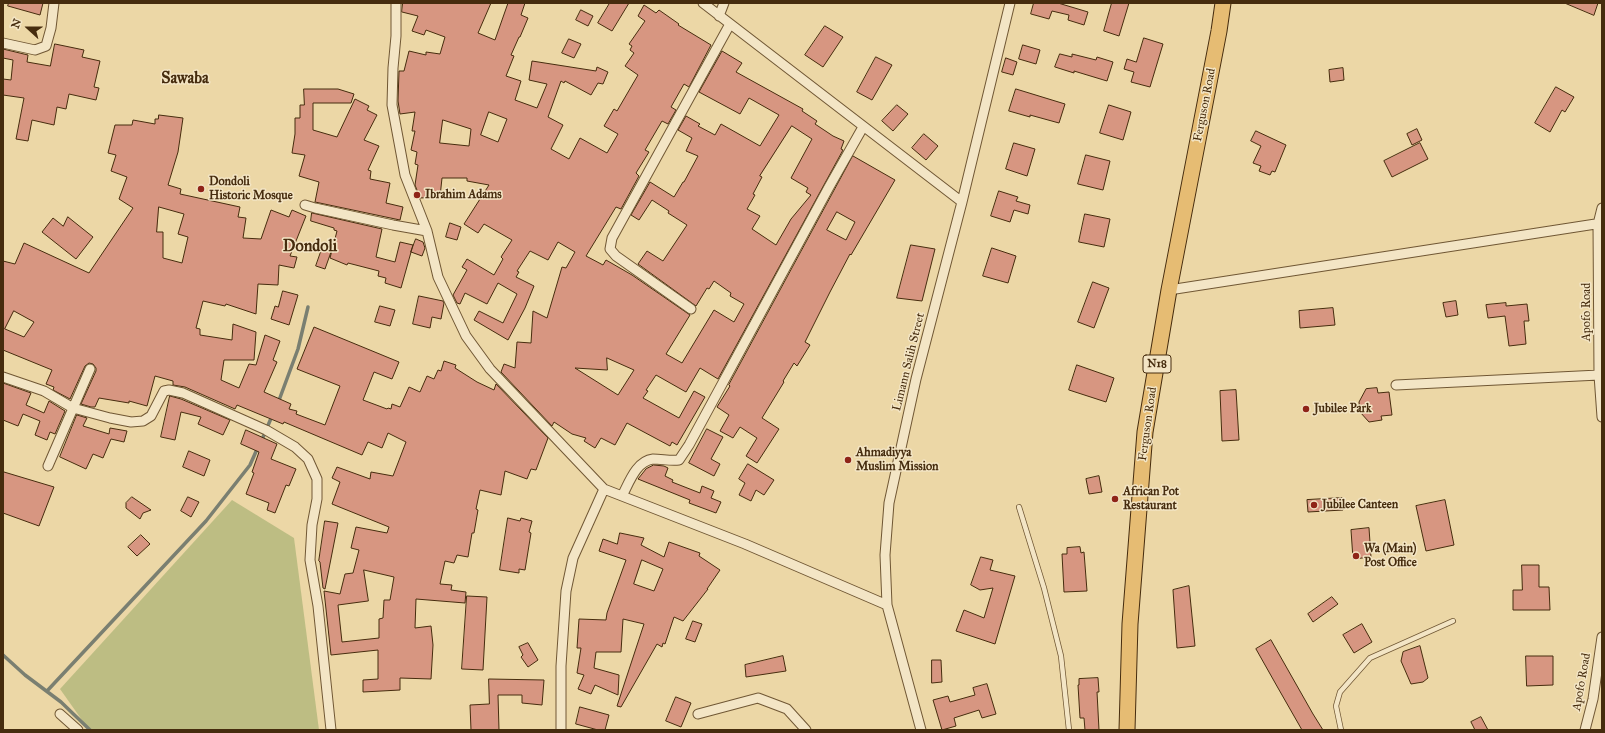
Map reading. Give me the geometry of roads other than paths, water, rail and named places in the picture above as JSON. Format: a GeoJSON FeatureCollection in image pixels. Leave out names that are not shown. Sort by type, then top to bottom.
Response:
{"type":"FeatureCollection","features":[{"type":"Feature","properties":{"kind":"highway","name":"Ferguson Road"},"geometry":{"type":"LineString","coordinates":[[1127,730],[1130,624],[1145,432],[1169,290],[1219,31],[1223,3]]}},
{"type":"Feature","properties":{"kind":"street"},"geometry":{"type":"LineString","coordinates":[[3,44],[35,50],[46,46],[51,28],[54,3]]}},
{"type":"Feature","properties":{"kind":"street"},"geometry":{"type":"LineString","coordinates":[[396,3],[396,36],[392,105],[405,175],[427,231],[438,277],[466,336],[490,369],[604,489],[745,544],[887,605]]}},
{"type":"Feature","properties":{"kind":"street"},"geometry":{"type":"LineString","coordinates":[[702,3],[962,202]]}},
{"type":"Feature","properties":{"kind":"street"},"geometry":{"type":"LineString","coordinates":[[719,16],[724,3]]}},
{"type":"Feature","properties":{"kind":"street","name":"Limann Salih Street"},"geometry":{"type":"LineString","coordinates":[[921,730],[887,605],[885,555],[889,503],[916,379],[962,202],[1010,3]]}},
{"type":"Feature","properties":{"kind":"street"},"geometry":{"type":"LineString","coordinates":[[691,309],[616,256],[610,249],[612,238],[730,24]]}},
{"type":"Feature","properties":{"kind":"street"},"geometry":{"type":"LineString","coordinates":[[622,496],[639,466],[646,461],[654,459],[671,461],[679,460],[689,445],[825,193],[863,127]]}},
{"type":"Feature","properties":{"kind":"street"},"geometry":{"type":"LineString","coordinates":[[305,205],[393,225],[427,231]]}},
{"type":"Feature","properties":{"kind":"street","name":"Apofo Road"},"geometry":{"type":"LineString","coordinates":[[1602,208],[1600,224],[1599,376],[1602,417]]}},
{"type":"Feature","properties":{"kind":"street"},"geometry":{"type":"LineString","coordinates":[[1169,290],[1600,224]]}},
{"type":"Feature","properties":{"kind":"street"},"geometry":{"type":"LineString","coordinates":[[48,466],[90,369]]}},
{"type":"Feature","properties":{"kind":"street"},"geometry":{"type":"LineString","coordinates":[[1396,385],[1599,376]]}},
{"type":"Feature","properties":{"kind":"street"},"geometry":{"type":"LineString","coordinates":[[3,377],[44,391],[74,408],[131,422],[143,421],[151,416],[164,391],[169,390],[183,393],[266,430],[295,447],[308,459],[317,479],[317,499],[312,526],[310,560],[318,606],[331,730]]}},
{"type":"Feature","properties":{"kind":"street"},"geometry":{"type":"LineString","coordinates":[[561,730],[561,666],[566,591],[573,558],[604,489]]}},
{"type":"Feature","properties":{"kind":"street","name":"Apofo Road"},"geometry":{"type":"LineString","coordinates":[[1585,730],[1593,699],[1602,637]]}},
{"type":"Feature","properties":{"kind":"street"},"geometry":{"type":"LineString","coordinates":[[1593,699],[1602,695]]}},
{"type":"Feature","properties":{"kind":"street"},"geometry":{"type":"LineString","coordinates":[[698,714],[758,698],[787,709],[806,730]]}},
{"type":"Feature","properties":{"kind":"street"},"geometry":{"type":"LineString","coordinates":[[60,714],[78,730]]}},
{"type":"Feature","properties":{"kind":"lane"},"geometry":{"type":"LineString","coordinates":[[1019,508],[1044,588],[1061,656],[1069,730]]}},
{"type":"Feature","properties":{"kind":"lane"},"geometry":{"type":"LineString","coordinates":[[1341,730],[1336,706],[1340,692],[1370,658],[1453,621]]}},
{"type":"Feature","properties":{"kind":"waterway"},"geometry":{"type":"LineString","coordinates":[[278,403],[298,349],[308,307]]}},
{"type":"Feature","properties":{"kind":"waterway"},"geometry":{"type":"LineString","coordinates":[[261,442],[272,416]]}},
{"type":"Feature","properties":{"kind":"waterway"},"geometry":{"type":"LineString","coordinates":[[47,691],[206,521],[250,465],[258,447]]}},
{"type":"Feature","properties":{"kind":"waterway"},"geometry":{"type":"LineString","coordinates":[[3,655],[25,675],[61,702],[90,730]]}},
{"type":"Feature","properties":{"kind":"place","name":"Dondoli Historic Mosque"},"geometry":{"type":"Point","coordinates":[201,189]}},
{"type":"Feature","properties":{"kind":"place","name":"Ibrahim Adams"},"geometry":{"type":"Point","coordinates":[417,195]}},
{"type":"Feature","properties":{"kind":"place","name":"Jubilee Park"},"geometry":{"type":"Point","coordinates":[1306,409]}},
{"type":"Feature","properties":{"kind":"place","name":"Ahmadiyya Muslim Mission"},"geometry":{"type":"Point","coordinates":[848,460]}},
{"type":"Feature","properties":{"kind":"place","name":"African Pot Restaurant"},"geometry":{"type":"Point","coordinates":[1115,499]}},
{"type":"Feature","properties":{"kind":"place","name":"Jubilee Canteen"},"geometry":{"type":"Point","coordinates":[1314,505]}},
{"type":"Feature","properties":{"kind":"place","name":"Wa (Main) Post Office"},"geometry":{"type":"Point","coordinates":[1356,556]}},
{"type":"Feature","properties":{"kind":"district","name":"Sawaba"},"geometry":{"type":"Point","coordinates":[185,79]}},
{"type":"Feature","properties":{"kind":"district","name":"Dondoli"},"geometry":{"type":"Point","coordinates":[310,247]}}]}
